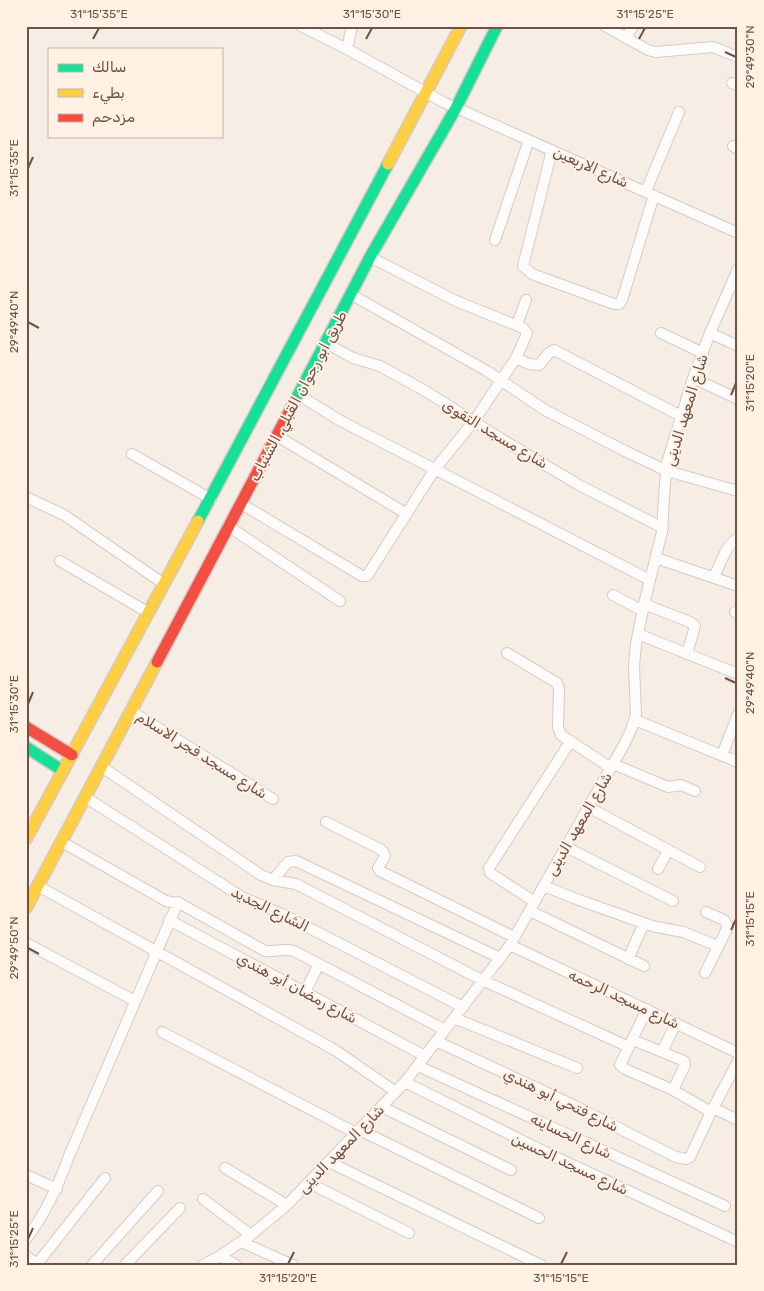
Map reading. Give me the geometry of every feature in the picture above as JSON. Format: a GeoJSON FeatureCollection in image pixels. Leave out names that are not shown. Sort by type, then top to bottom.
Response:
{"type":"FeatureCollection","features":[{"type":"Feature","properties":{"kind":"street","name":"شارع الاربعين"},"geometry":{"type":"LineString","coordinates":[[302,26],[443,102],[738,234]]}},
{"type":"Feature","properties":{"kind":"street"},"geometry":{"type":"LineString","coordinates":[[347,49],[352,26]]}},
{"type":"Feature","properties":{"kind":"street","name":"طريق ابو رجوان القبلي, الشنباب"},"geometry":{"type":"LineString","coordinates":[[26,838],[430,95],[462,26]]}},
{"type":"Feature","properties":{"kind":"street","name":"طريق ابو رجوان القبلي, الشنباب"},"geometry":{"type":"LineString","coordinates":[[26,908],[299,395],[370,257],[456,108],[497,26]]}},
{"type":"Feature","properties":{"kind":"street"},"geometry":{"type":"LineString","coordinates":[[605,26],[648,50],[656,52],[713,47],[738,57]]}},
{"type":"Feature","properties":{"kind":"street"},"geometry":{"type":"LineString","coordinates":[[626,38],[633,26]]}},
{"type":"Feature","properties":{"kind":"street"},"geometry":{"type":"LineString","coordinates":[[552,150],[523,266],[532,274],[614,304],[619,304],[622,300],[650,193],[679,112]]}},
{"type":"Feature","properties":{"kind":"street"},"geometry":{"type":"LineString","coordinates":[[495,240],[528,140]]}},
{"type":"Feature","properties":{"kind":"street"},"geometry":{"type":"LineString","coordinates":[[240,503],[362,576],[367,576],[435,469],[474,421],[516,358],[527,333],[523,328],[456,301],[370,257]]}},
{"type":"Feature","properties":{"kind":"street","name":"شارع المعهد الدينى"},"geometry":{"type":"LineString","coordinates":[[203,1265],[251,1235],[287,1205],[405,1082],[512,941],[612,766],[631,730],[634,720],[636,707],[634,667],[638,634],[663,528],[664,497],[670,451],[693,378],[710,333],[735,282],[738,269]]}},
{"type":"Feature","properties":{"kind":"street"},"geometry":{"type":"LineString","coordinates":[[352,294],[487,371],[546,410],[667,470],[738,491]]}},
{"type":"Feature","properties":{"kind":"street"},"geometry":{"type":"LineString","coordinates":[[517,326],[526,300]]}},
{"type":"Feature","properties":{"kind":"street"},"geometry":{"type":"LineString","coordinates":[[661,333],[703,353]]}},
{"type":"Feature","properties":{"kind":"street"},"geometry":{"type":"LineString","coordinates":[[710,333],[738,346]]}},
{"type":"Feature","properties":{"kind":"street","name":"شارع مسجد التقوى"},"geometry":{"type":"LineString","coordinates":[[326,343],[353,358],[380,366],[427,392],[579,484],[663,528]]}},
{"type":"Feature","properties":{"kind":"street"},"geometry":{"type":"LineString","coordinates":[[516,358],[529,364],[538,365],[554,350],[681,416]]}},
{"type":"Feature","properties":{"kind":"street"},"geometry":{"type":"LineString","coordinates":[[693,378],[738,398]]}},
{"type":"Feature","properties":{"kind":"street"},"geometry":{"type":"LineString","coordinates":[[299,395],[339,420],[650,580]]}},
{"type":"Feature","properties":{"kind":"street"},"geometry":{"type":"LineString","coordinates":[[277,436],[407,514]]}},
{"type":"Feature","properties":{"kind":"street"},"geometry":{"type":"LineString","coordinates":[[132,454],[211,498]]}},
{"type":"Feature","properties":{"kind":"street"},"geometry":{"type":"LineString","coordinates":[[26,497],[64,515],[164,584]]}},
{"type":"Feature","properties":{"kind":"street"},"geometry":{"type":"LineString","coordinates":[[228,526],[340,601]]}},
{"type":"Feature","properties":{"kind":"street"},"geometry":{"type":"LineString","coordinates":[[714,577],[729,546],[733,540],[738,538]]}},
{"type":"Feature","properties":{"kind":"street"},"geometry":{"type":"LineString","coordinates":[[656,558],[738,586]]}},
{"type":"Feature","properties":{"kind":"street"},"geometry":{"type":"LineString","coordinates":[[60,560],[149,613]]}},
{"type":"Feature","properties":{"kind":"street"},"geometry":{"type":"LineString","coordinates":[[612,595],[690,622],[696,626],[687,654]]}},
{"type":"Feature","properties":{"kind":"street"},"geometry":{"type":"LineString","coordinates":[[638,634],[738,674]]}},
{"type":"Feature","properties":{"kind":"street"},"geometry":{"type":"LineString","coordinates":[[507,653],[558,683],[558,727],[562,735],[570,742],[612,766],[668,787],[681,785],[696,790]]}},
{"type":"Feature","properties":{"kind":"street","name":"شارع مسجد فجر الاسلام"},"geometry":{"type":"LineString","coordinates":[[132,710],[273,800]]}},
{"type":"Feature","properties":{"kind":"street"},"geometry":{"type":"LineString","coordinates":[[722,755],[738,714]]}},
{"type":"Feature","properties":{"kind":"street"},"geometry":{"type":"LineString","coordinates":[[634,720],[738,762]]}},
{"type":"Feature","properties":{"kind":"street"},"geometry":{"type":"LineString","coordinates":[[26,727],[72,755]]}},
{"type":"Feature","properties":{"kind":"street"},"geometry":{"type":"LineString","coordinates":[[570,742],[490,864],[490,873],[532,906],[644,966]]}},
{"type":"Feature","properties":{"kind":"street"},"geometry":{"type":"LineString","coordinates":[[26,747],[63,771]]}},
{"type":"Feature","properties":{"kind":"street"},"geometry":{"type":"LineString","coordinates":[[102,767],[261,875],[273,880],[296,884],[482,980],[631,1044],[662,1052],[685,1062],[686,1065],[673,1090]]}},
{"type":"Feature","properties":{"kind":"street","name":"الشارع الجديد"},"geometry":{"type":"LineString","coordinates":[[85,797],[242,897],[282,914],[462,1006]]}},
{"type":"Feature","properties":{"kind":"street"},"geometry":{"type":"LineString","coordinates":[[588,808],[700,867]]}},
{"type":"Feature","properties":{"kind":"street","name":"شارع مسجد الرحمه"},"geometry":{"type":"LineString","coordinates":[[326,822],[382,850],[384,856],[378,866],[380,871],[512,941],[647,1009],[738,1052]]}},
{"type":"Feature","properties":{"kind":"street"},"geometry":{"type":"LineString","coordinates":[[62,842],[166,901],[178,902],[265,951],[271,952],[288,949],[445,1030]]}},
{"type":"Feature","properties":{"kind":"street"},"geometry":{"type":"LineString","coordinates":[[566,846],[672,902]]}},
{"type":"Feature","properties":{"kind":"street"},"geometry":{"type":"LineString","coordinates":[[658,869],[668,851]]}},
{"type":"Feature","properties":{"kind":"street"},"geometry":{"type":"LineString","coordinates":[[273,880],[288,862],[296,861],[500,958]]}},
{"type":"Feature","properties":{"kind":"street"},"geometry":{"type":"LineString","coordinates":[[38,886],[335,1050],[396,1092]]}},
{"type":"Feature","properties":{"kind":"street"},"geometry":{"type":"LineString","coordinates":[[544,886],[652,926],[683,932],[718,946]]}},
{"type":"Feature","properties":{"kind":"street"},"geometry":{"type":"LineString","coordinates":[[26,1239],[40,1220],[57,1189],[69,1156],[178,902]]}},
{"type":"Feature","properties":{"kind":"street"},"geometry":{"type":"LineString","coordinates":[[705,973],[728,927],[724,920],[706,912]]}},
{"type":"Feature","properties":{"kind":"street","name":"شارع رمضان أبو هندي"},"geometry":{"type":"LineString","coordinates":[[169,920],[425,1056]]}},
{"type":"Feature","properties":{"kind":"street"},"geometry":{"type":"LineString","coordinates":[[628,959],[644,923]]}},
{"type":"Feature","properties":{"kind":"street"},"geometry":{"type":"LineString","coordinates":[[26,943],[135,1001]]}},
{"type":"Feature","properties":{"kind":"street"},"geometry":{"type":"LineString","coordinates":[[305,992],[319,964]]}},
{"type":"Feature","properties":{"kind":"street"},"geometry":{"type":"LineString","coordinates":[[647,1009],[620,1065],[621,1067],[712,1110],[738,1120]]}},
{"type":"Feature","properties":{"kind":"street"},"geometry":{"type":"LineString","coordinates":[[454,1018],[577,1068]]}},
{"type":"Feature","properties":{"kind":"street"},"geometry":{"type":"LineString","coordinates":[[662,1052],[676,1023]]}},
{"type":"Feature","properties":{"kind":"street"},"geometry":{"type":"LineString","coordinates":[[162,1032],[358,1132],[539,1218]]}},
{"type":"Feature","properties":{"kind":"street","name":"شارع فتحي أبو هندي"},"geometry":{"type":"LineString","coordinates":[[436,1042],[572,1105],[676,1157],[686,1159],[694,1153],[712,1110]]}},
{"type":"Feature","properties":{"kind":"street"},"geometry":{"type":"LineString","coordinates":[[712,1110],[738,1061]]}},
{"type":"Feature","properties":{"kind":"street","name":"شارع الحساينه"},"geometry":{"type":"LineString","coordinates":[[418,1066],[724,1206]]}},
{"type":"Feature","properties":{"kind":"street","name":"شارع مسجد الحسين"},"geometry":{"type":"LineString","coordinates":[[405,1082],[524,1142],[738,1242]]}},
{"type":"Feature","properties":{"kind":"street"},"geometry":{"type":"LineString","coordinates":[[382,1107],[511,1170]]}},
{"type":"Feature","properties":{"kind":"street"},"geometry":{"type":"LineString","coordinates":[[329,1162],[541,1265]]}},
{"type":"Feature","properties":{"kind":"street"},"geometry":{"type":"LineString","coordinates":[[225,1168],[287,1205]]}},
{"type":"Feature","properties":{"kind":"street"},"geometry":{"type":"LineString","coordinates":[[26,1174],[57,1189]]}},
{"type":"Feature","properties":{"kind":"street"},"geometry":{"type":"LineString","coordinates":[[32,1262],[105,1178]]}},
{"type":"Feature","properties":{"kind":"street"},"geometry":{"type":"LineString","coordinates":[[309,1183],[410,1233]]}},
{"type":"Feature","properties":{"kind":"street"},"geometry":{"type":"LineString","coordinates":[[92,1265],[158,1191]]}},
{"type":"Feature","properties":{"kind":"street"},"geometry":{"type":"LineString","coordinates":[[203,1199],[251,1235]]}},
{"type":"Feature","properties":{"kind":"street"},"geometry":{"type":"LineString","coordinates":[[126,1265],[180,1208]]}},
{"type":"Feature","properties":{"kind":"street"},"geometry":{"type":"LineString","coordinates":[[241,1242],[293,1265]]}},
{"type":"Feature","properties":{"kind":"street"},"geometry":{"type":"LineString","coordinates":[[220,1256],[236,1265]]}},
{"type":"Feature","properties":{"kind":"traffic: fast"},"geometry":{"type":"LineString","coordinates":[[295,401],[370,257],[456,108],[497,26]]}},
{"type":"Feature","properties":{"kind":"traffic: fast"},"geometry":{"type":"LineString","coordinates":[[198,521],[388,164]]}},
{"type":"Feature","properties":{"kind":"traffic: fast"},"geometry":{"type":"LineString","coordinates":[[26,747],[63,771]]}},
{"type":"Feature","properties":{"kind":"traffic: slow"},"geometry":{"type":"LineString","coordinates":[[388,164],[461,26]]}},
{"type":"Feature","properties":{"kind":"traffic: slow"},"geometry":{"type":"LineString","coordinates":[[26,839],[198,521]]}},
{"type":"Feature","properties":{"kind":"traffic: slow"},"geometry":{"type":"LineString","coordinates":[[26,908],[157,662]]}},
{"type":"Feature","properties":{"kind":"traffic: jam"},"geometry":{"type":"LineString","coordinates":[[157,662],[295,401]]}},
{"type":"Feature","properties":{"kind":"traffic: jam"},"geometry":{"type":"LineString","coordinates":[[26,727],[72,755]]}}]}
